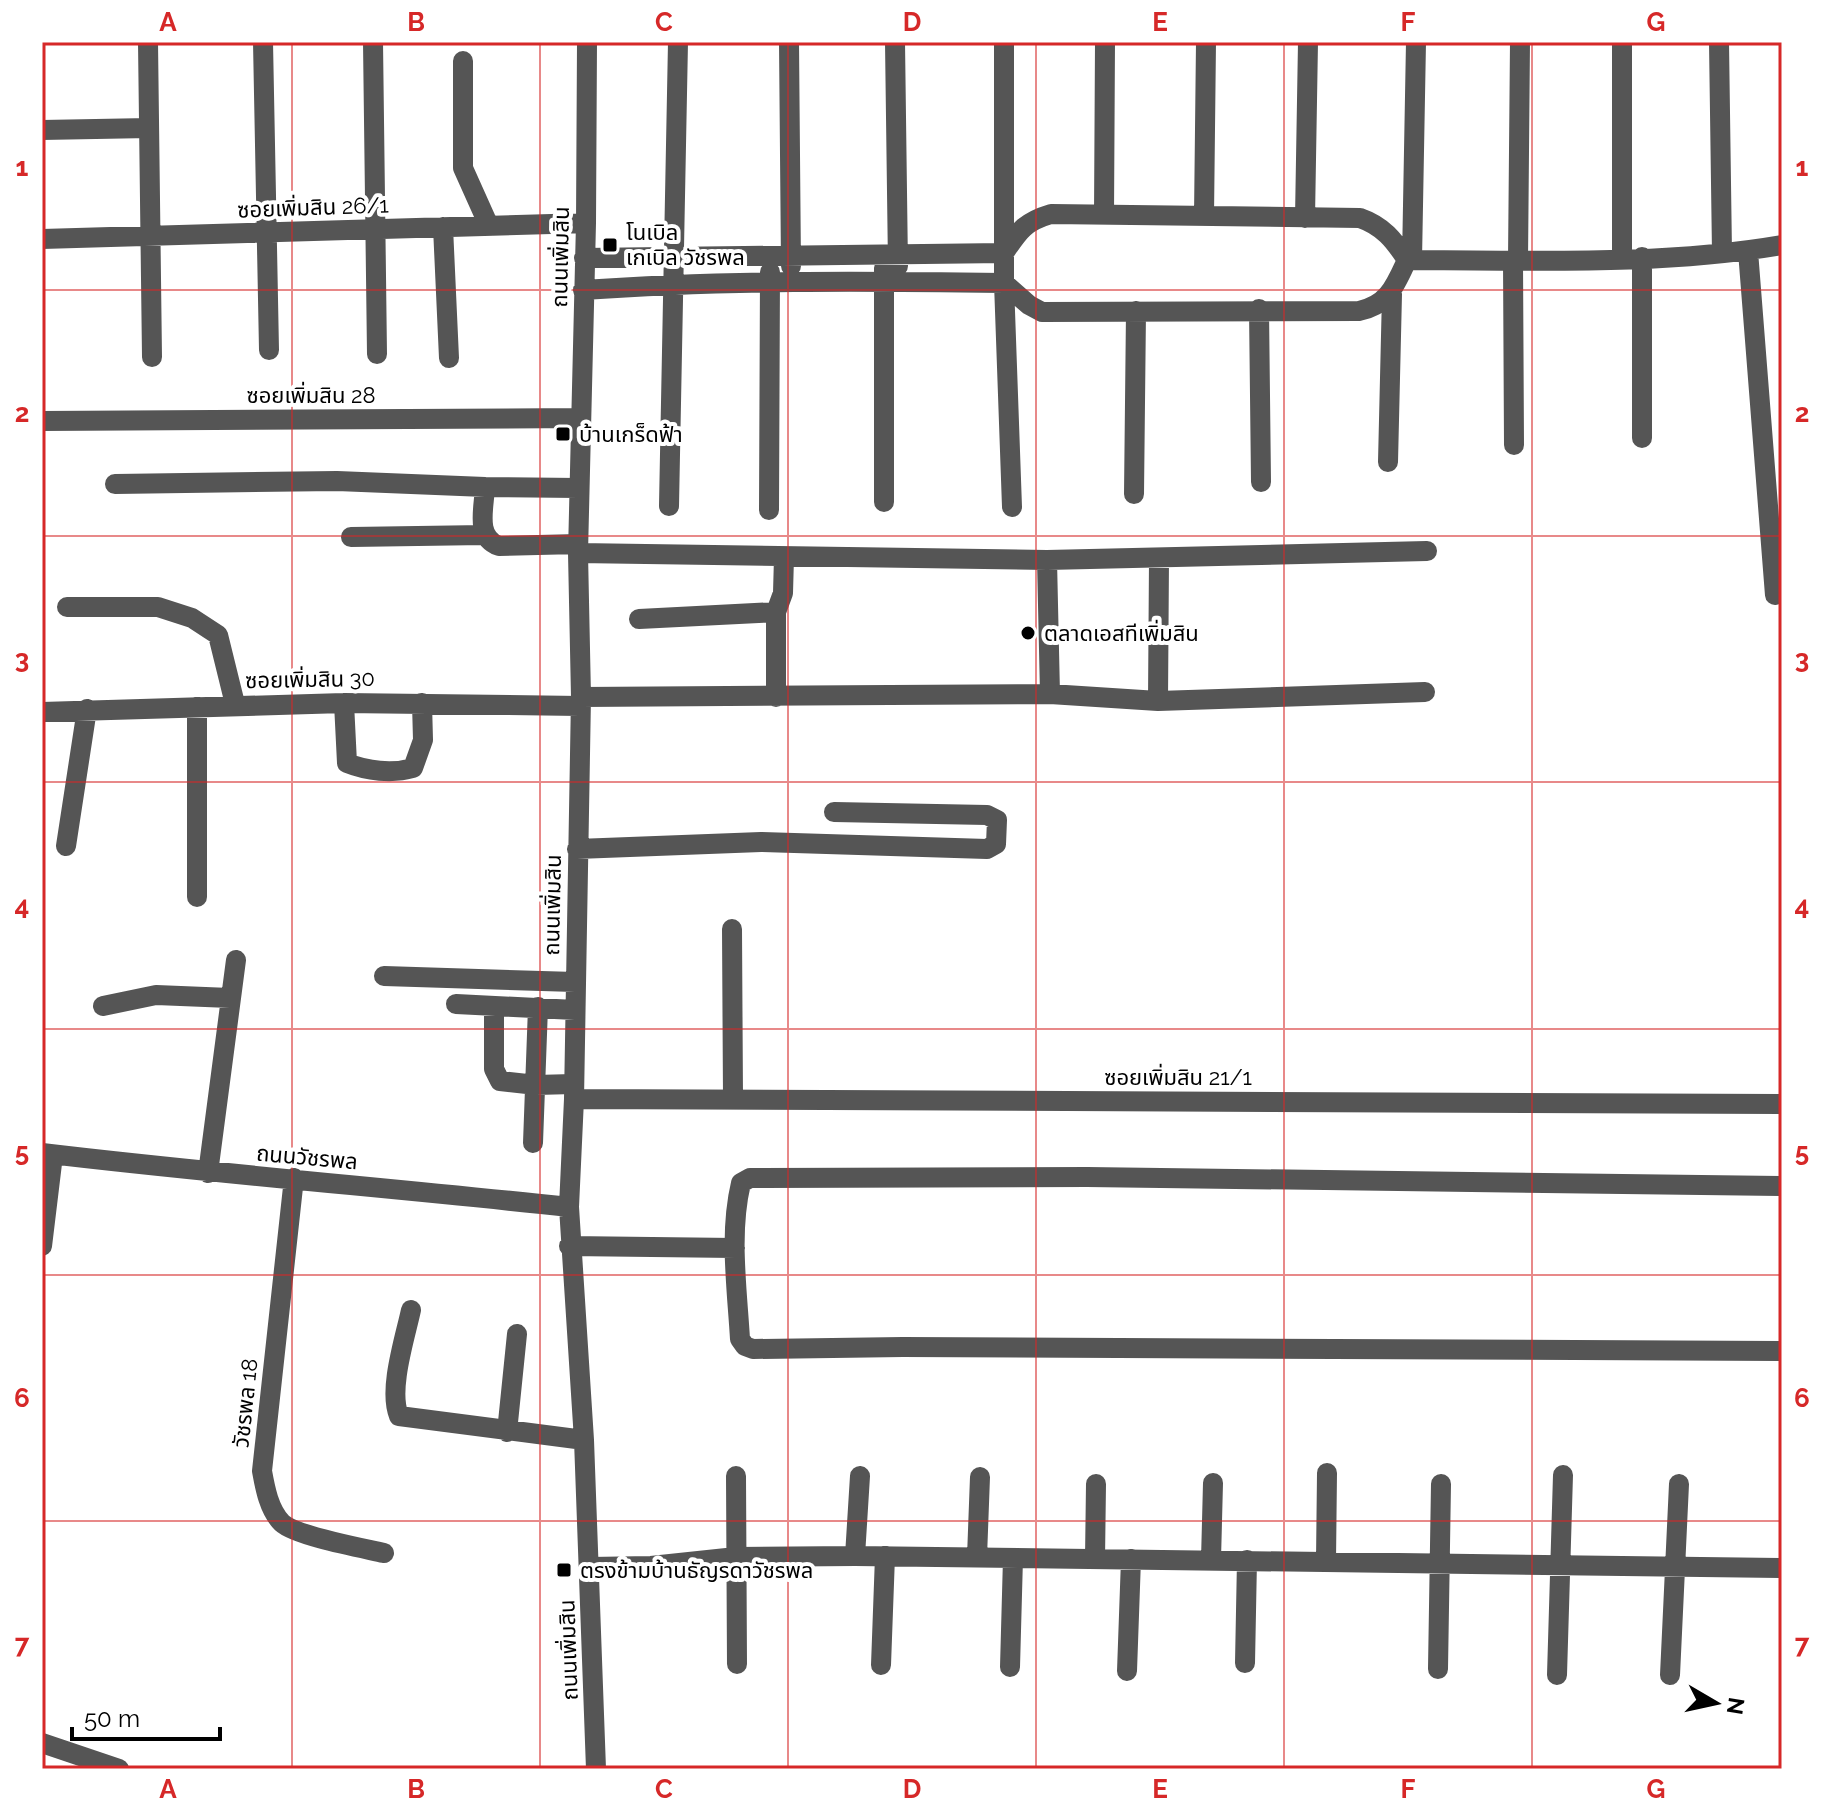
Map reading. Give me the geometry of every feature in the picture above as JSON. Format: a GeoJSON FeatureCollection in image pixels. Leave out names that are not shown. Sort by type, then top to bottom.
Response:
{"type":"FeatureCollection","features":[{"type":"Feature","properties":{"kind":"street"},"geometry":{"type":"LineString","coordinates":[[148,42],[152,357]]}},
{"type":"Feature","properties":{"kind":"street"},"geometry":{"type":"LineString","coordinates":[[263,42],[269,350]]}},
{"type":"Feature","properties":{"kind":"street"},"geometry":{"type":"LineString","coordinates":[[373,42],[377,354]]}},
{"type":"Feature","properties":{"kind":"street","name":"ถนนเพิ่มสิน"},"geometry":{"type":"LineString","coordinates":[[587,42],[586,223],[578,488],[580,702],[569,1246],[584,1440],[596,1769]]}},
{"type":"Feature","properties":{"kind":"street"},"geometry":{"type":"LineString","coordinates":[[669,506],[678,42]]}},
{"type":"Feature","properties":{"kind":"street"},"geometry":{"type":"LineString","coordinates":[[769,510],[770,283],[781,256],[789,42]]}},
{"type":"Feature","properties":{"kind":"street"},"geometry":{"type":"LineString","coordinates":[[884,502],[892,281],[895,42]]}},
{"type":"Feature","properties":{"kind":"street"},"geometry":{"type":"LineString","coordinates":[[1004,42],[1004,283],[1012,507]]}},
{"type":"Feature","properties":{"kind":"street"},"geometry":{"type":"LineString","coordinates":[[1104,215],[1105,42]]}},
{"type":"Feature","properties":{"kind":"street"},"geometry":{"type":"LineString","coordinates":[[1204,216],[1206,42]]}},
{"type":"Feature","properties":{"kind":"street"},"geometry":{"type":"LineString","coordinates":[[1305,218],[1308,42]]}},
{"type":"Feature","properties":{"kind":"street"},"geometry":{"type":"LineString","coordinates":[[583,290],[770,283],[1004,283],[1042,312],[1359,311],[1374,308],[1392,294],[1410,260],[1416,42]]}},
{"type":"Feature","properties":{"kind":"street"},"geometry":{"type":"LineString","coordinates":[[1514,445],[1520,42]]}},
{"type":"Feature","properties":{"kind":"street"},"geometry":{"type":"LineString","coordinates":[[1622,42],[1642,438]]}},
{"type":"Feature","properties":{"kind":"street"},"geometry":{"type":"LineString","coordinates":[[1719,42],[1722,253]]}},
{"type":"Feature","properties":{"kind":"street"},"geometry":{"type":"LineString","coordinates":[[463,61],[463,168],[489,226]]}},
{"type":"Feature","properties":{"kind":"street"},"geometry":{"type":"LineString","coordinates":[[42,130],[149,128]]}},
{"type":"Feature","properties":{"kind":"street"},"geometry":{"type":"LineString","coordinates":[[1004,253],[1020,229],[1032,219],[1051,214],[1360,218],[1375,223],[1410,260]]}},
{"type":"Feature","properties":{"kind":"street","name":"ซอยเพิ่มสิน 26/1"},"geometry":{"type":"LineString","coordinates":[[42,239],[586,223]]}},
{"type":"Feature","properties":{"kind":"street"},"geometry":{"type":"LineString","coordinates":[[443,227],[449,358]]}},
{"type":"Feature","properties":{"kind":"street"},"geometry":{"type":"LineString","coordinates":[[1410,260],[1515,261],[1632,257],[1748,251],[1782,245]]}},
{"type":"Feature","properties":{"kind":"street"},"geometry":{"type":"LineString","coordinates":[[1748,251],[1775,595]]}},
{"type":"Feature","properties":{"kind":"street"},"geometry":{"type":"LineString","coordinates":[[584,258],[1004,253]]}},
{"type":"Feature","properties":{"kind":"street"},"geometry":{"type":"LineString","coordinates":[[781,256],[791,283]]}},
{"type":"Feature","properties":{"kind":"street"},"geometry":{"type":"LineString","coordinates":[[1388,462],[1392,294]]}},
{"type":"Feature","properties":{"kind":"street"},"geometry":{"type":"LineString","coordinates":[[1259,309],[1261,482]]}},
{"type":"Feature","properties":{"kind":"street"},"geometry":{"type":"LineString","coordinates":[[1134,494],[1136,311]]}},
{"type":"Feature","properties":{"kind":"street","name":"ซอยเพิ่มสิน 28"},"geometry":{"type":"LineString","coordinates":[[42,421],[581,418]]}},
{"type":"Feature","properties":{"kind":"street"},"geometry":{"type":"LineString","coordinates":[[115,484],[337,481],[578,488]]}},
{"type":"Feature","properties":{"kind":"street"},"geometry":{"type":"LineString","coordinates":[[485,487],[484,535],[489,542],[499,546],[784,557],[1047,560],[1427,551]]}},
{"type":"Feature","properties":{"kind":"street"},"geometry":{"type":"LineString","coordinates":[[351,537],[484,535]]}},
{"type":"Feature","properties":{"kind":"street"},"geometry":{"type":"LineString","coordinates":[[776,697],[776,612],[783,593],[784,557]]}},
{"type":"Feature","properties":{"kind":"street"},"geometry":{"type":"LineString","coordinates":[[1158,701],[1159,559]]}},
{"type":"Feature","properties":{"kind":"street"},"geometry":{"type":"LineString","coordinates":[[1047,560],[1050,694]]}},
{"type":"Feature","properties":{"kind":"street"},"geometry":{"type":"LineString","coordinates":[[67,607],[158,607],[192,618],[218,635],[235,704]]}},
{"type":"Feature","properties":{"kind":"street"},"geometry":{"type":"LineString","coordinates":[[639,619],[776,612]]}},
{"type":"Feature","properties":{"kind":"street","name":"ซอยเพิ่มสิน 30"},"geometry":{"type":"LineString","coordinates":[[42,712],[235,704],[1050,694],[1158,701],[1425,692]]}},
{"type":"Feature","properties":{"kind":"street"},"geometry":{"type":"LineString","coordinates":[[344,703],[347,763],[369,770],[403,771],[413,768],[423,740],[422,703]]}},
{"type":"Feature","properties":{"kind":"street"},"geometry":{"type":"LineString","coordinates":[[197,707],[197,897]]}},
{"type":"Feature","properties":{"kind":"street"},"geometry":{"type":"LineString","coordinates":[[66,846],[87,709]]}},
{"type":"Feature","properties":{"kind":"street"},"geometry":{"type":"LineString","coordinates":[[577,849],[761,842],[987,849],[996,844],[997,820],[987,815],[834,812]]}},
{"type":"Feature","properties":{"kind":"street"},"geometry":{"type":"LineString","coordinates":[[732,929],[733,1098]]}},
{"type":"Feature","properties":{"kind":"street"},"geometry":{"type":"LineString","coordinates":[[208,1173],[236,960]]}},
{"type":"Feature","properties":{"kind":"street"},"geometry":{"type":"LineString","coordinates":[[384,976],[575,982]]}},
{"type":"Feature","properties":{"kind":"street"},"geometry":{"type":"LineString","coordinates":[[103,1006],[156,995],[230,998]]}},
{"type":"Feature","properties":{"kind":"street"},"geometry":{"type":"LineString","coordinates":[[456,1004],[575,1010]]}},
{"type":"Feature","properties":{"kind":"street","name":"ซอยเพิ่มสิน 21/1"},"geometry":{"type":"LineString","coordinates":[[494,1007],[496,1076],[506,1083],[574,1092],[733,1098],[1782,1104]]}},
{"type":"Feature","properties":{"kind":"street"},"geometry":{"type":"LineString","coordinates":[[533,1143],[538,1007]]}},
{"type":"Feature","properties":{"kind":"street"},"geometry":{"type":"LineString","coordinates":[[42,1246],[48,1154]]}},
{"type":"Feature","properties":{"kind":"street","name":"ถนนวัชรพล"},"geometry":{"type":"LineString","coordinates":[[48,1154],[208,1173],[294,1178],[569,1207]]}},
{"type":"Feature","properties":{"kind":"street"},"geometry":{"type":"LineString","coordinates":[[1782,1186],[1118,1177],[750,1178],[741,1183],[735,1248],[740,1339],[745,1346],[753,1349],[1782,1351]]}},
{"type":"Feature","properties":{"kind":"street","name":"วัชรพล 18"},"geometry":{"type":"LineString","coordinates":[[294,1178],[263,1454],[265,1487],[273,1509],[283,1524],[297,1531],[384,1553]]}},
{"type":"Feature","properties":{"kind":"street"},"geometry":{"type":"LineString","coordinates":[[569,1246],[735,1248]]}},
{"type":"Feature","properties":{"kind":"street"},"geometry":{"type":"LineString","coordinates":[[411,1310],[397,1385],[395,1406],[399,1416],[584,1440]]}},
{"type":"Feature","properties":{"kind":"street"},"geometry":{"type":"LineString","coordinates":[[507,1432],[517,1334]]}},
{"type":"Feature","properties":{"kind":"street"},"geometry":{"type":"LineString","coordinates":[[1326,1561],[1327,1473]]}},
{"type":"Feature","properties":{"kind":"street"},"geometry":{"type":"LineString","coordinates":[[1557,1675],[1563,1475]]}},
{"type":"Feature","properties":{"kind":"street"},"geometry":{"type":"LineString","coordinates":[[736,1476],[737,1664]]}},
{"type":"Feature","properties":{"kind":"street"},"geometry":{"type":"LineString","coordinates":[[855,1556],[860,1476]]}},
{"type":"Feature","properties":{"kind":"street"},"geometry":{"type":"LineString","coordinates":[[977,1557],[980,1477]]}},
{"type":"Feature","properties":{"kind":"street"},"geometry":{"type":"LineString","coordinates":[[1211,1560],[1213,1483]]}},
{"type":"Feature","properties":{"kind":"street"},"geometry":{"type":"LineString","coordinates":[[1095,1559],[1096,1484]]}},
{"type":"Feature","properties":{"kind":"street"},"geometry":{"type":"LineString","coordinates":[[1438,1669],[1441,1484]]}},
{"type":"Feature","properties":{"kind":"street"},"geometry":{"type":"LineString","coordinates":[[1670,1675],[1679,1484]]}},
{"type":"Feature","properties":{"kind":"street"},"geometry":{"type":"LineString","coordinates":[[590,1567],[651,1566],[736,1557],[885,1556],[1782,1568]]}},
{"type":"Feature","properties":{"kind":"street"},"geometry":{"type":"LineString","coordinates":[[881,1665],[885,1556]]}},
{"type":"Feature","properties":{"kind":"street"},"geometry":{"type":"LineString","coordinates":[[1010,1667],[1013,1558]]}},
{"type":"Feature","properties":{"kind":"street"},"geometry":{"type":"LineString","coordinates":[[1127,1671],[1131,1559]]}},
{"type":"Feature","properties":{"kind":"street"},"geometry":{"type":"LineString","coordinates":[[1245,1663],[1247,1560]]}},
{"type":"Feature","properties":{"kind":"street"},"geometry":{"type":"LineString","coordinates":[[42,1743],[119,1769]]}},
{"type":"Feature","properties":{"kind":"place","name":"โนเบิล เกเบิล วัชรพล"},"geometry":{"type":"Point","coordinates":[610,245]}},
{"type":"Feature","properties":{"kind":"place","name":"บ้านเกร็ดฟ้า"},"geometry":{"type":"Point","coordinates":[563,434]}},
{"type":"Feature","properties":{"kind":"place","name":"ตลาดเอสทีเพิ่มสิน"},"geometry":{"type":"Point","coordinates":[1028,633]}},
{"type":"Feature","properties":{"kind":"place","name":"ตรงข้ามบ้านธัญรดาวัชรพล"},"geometry":{"type":"Point","coordinates":[564,1570]}}]}
